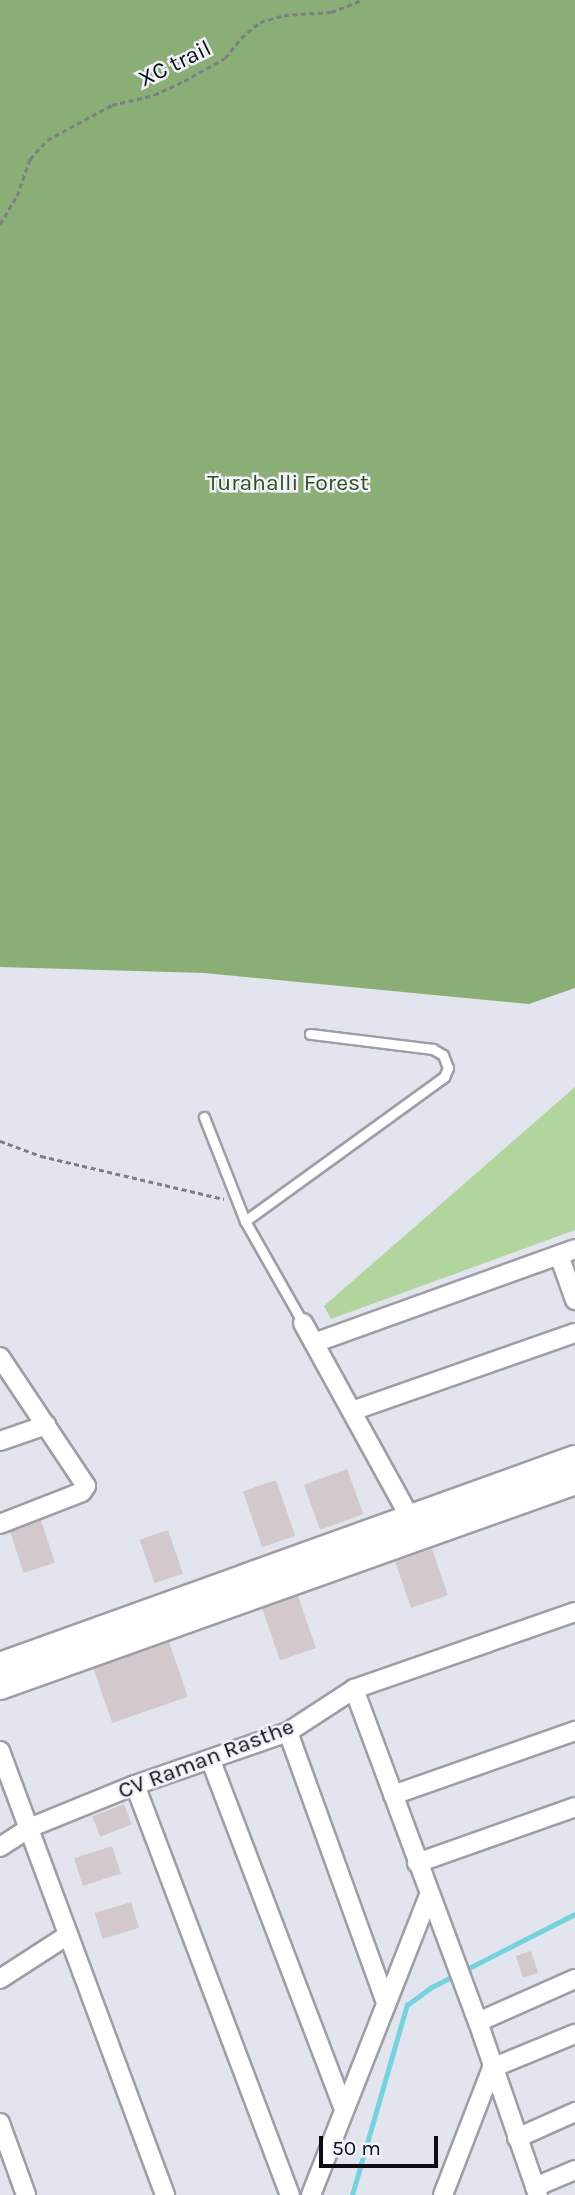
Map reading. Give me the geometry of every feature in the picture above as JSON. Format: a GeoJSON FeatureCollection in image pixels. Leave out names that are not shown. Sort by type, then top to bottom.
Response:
{"type":"FeatureCollection","features":[{"type":"Feature","properties":{"kind":"main road"},"geometry":{"type":"LineString","coordinates":[[0,1686],[415,1527],[575,1459]]}},
{"type":"Feature","properties":{"kind":"main road"},"geometry":{"type":"LineString","coordinates":[[0,1666],[415,1527],[575,1481]]}},
{"type":"Feature","properties":{"kind":"street"},"geometry":{"type":"LineString","coordinates":[[314,1343],[567,1252],[575,1300]]}},
{"type":"Feature","properties":{"kind":"street"},"geometry":{"type":"LineString","coordinates":[[303,1323],[415,1527]]}},
{"type":"Feature","properties":{"kind":"street"},"geometry":{"type":"LineString","coordinates":[[352,1411],[575,1333]]}},
{"type":"Feature","properties":{"kind":"street"},"geometry":{"type":"LineString","coordinates":[[0,1524],[85,1489],[85,1482],[1,1359]]}},
{"type":"Feature","properties":{"kind":"street"},"geometry":{"type":"LineString","coordinates":[[0,1441],[46,1425]]}},
{"type":"Feature","properties":{"kind":"street","name":"CV Raman Rasthe"},"geometry":{"type":"LineString","coordinates":[[0,1847],[29,1828],[135,1785],[211,1761],[288,1732],[354,1689],[575,1612]]}},
{"type":"Feature","properties":{"kind":"street"},"geometry":{"type":"LineString","coordinates":[[354,1689],[478,2022],[536,2191],[575,2170]]}},
{"type":"Feature","properties":{"kind":"street"},"geometry":{"type":"LineString","coordinates":[[393,1796],[575,1731]]}},
{"type":"Feature","properties":{"kind":"street"},"geometry":{"type":"LineString","coordinates":[[288,1732],[385,2000]]}},
{"type":"Feature","properties":{"kind":"street"},"geometry":{"type":"LineString","coordinates":[[0,1751],[165,2195]]}},
{"type":"Feature","properties":{"kind":"street"},"geometry":{"type":"LineString","coordinates":[[211,1761],[344,2106]]}},
{"type":"Feature","properties":{"kind":"street"},"geometry":{"type":"LineString","coordinates":[[135,1785],[290,2195]]}},
{"type":"Feature","properties":{"kind":"street"},"geometry":{"type":"LineString","coordinates":[[417,1863],[575,1807]]}},
{"type":"Feature","properties":{"kind":"street"},"geometry":{"type":"LineString","coordinates":[[311,2195],[385,2000],[429,1895]]}},
{"type":"Feature","properties":{"kind":"street"},"geometry":{"type":"LineString","coordinates":[[0,1979],[68,1935]]}},
{"type":"Feature","properties":{"kind":"street"},"geometry":{"type":"LineString","coordinates":[[478,2022],[575,1979]]}},
{"type":"Feature","properties":{"kind":"street"},"geometry":{"type":"LineString","coordinates":[[448,2191],[492,2068],[575,2034]]}},
{"type":"Feature","properties":{"kind":"street"},"geometry":{"type":"LineString","coordinates":[[517,2138],[575,2112]]}},
{"type":"Feature","properties":{"kind":"street"},"geometry":{"type":"LineString","coordinates":[[0,2123],[26,2195]]}},
{"type":"Feature","properties":{"kind":"lane"},"geometry":{"type":"LineString","coordinates":[[245,1221],[444,1077],[448,1068],[443,1055],[433,1049],[310,1034]]}},
{"type":"Feature","properties":{"kind":"lane"},"geometry":{"type":"LineString","coordinates":[[204,1117],[245,1221],[303,1323]]}},
{"type":"Feature","properties":{"kind":"path","name":"XC trail"},"geometry":{"type":"LineString","coordinates":[[0,224],[17,195],[30,159],[47,141],[112,105],[154,95],[184,81],[225,58],[241,37],[260,22],[284,15],[331,12],[363,0]]}},
{"type":"Feature","properties":{"kind":"path"},"geometry":{"type":"LineString","coordinates":[[0,1141],[41,1156],[238,1203]]}},
{"type":"Feature","properties":{"kind":"green space","name":"Turahalli Forest"},"geometry":{"type":"Polygon","coordinates":[[[0,0],[575,0],[575,988],[529,1004],[204,973],[0,967],[0,0]]]}},
{"type":"Feature","properties":{"kind":"green space"},"geometry":{"type":"Polygon","coordinates":[[[575,1087],[575,1230],[331,1319],[324,1306],[575,1087]]]}},
{"type":"Feature","properties":{"kind":"building"},"geometry":{"type":"Polygon","coordinates":[[[347,1469],[363,1514],[320,1530],[304,1485],[347,1469]]]}},
{"type":"Feature","properties":{"kind":"building"},"geometry":{"type":"Polygon","coordinates":[[[276,1480],[295,1536],[262,1547],[243,1491],[276,1480]]]}},
{"type":"Feature","properties":{"kind":"building"},"geometry":{"type":"Polygon","coordinates":[[[41,1520],[55,1563],[24,1573],[10,1530],[41,1520]]]}},
{"type":"Feature","properties":{"kind":"building"},"geometry":{"type":"Polygon","coordinates":[[[168,1530],[183,1573],[155,1583],[140,1540],[168,1530]]]}},
{"type":"Feature","properties":{"kind":"building"},"geometry":{"type":"Polygon","coordinates":[[[432,1549],[448,1595],[411,1608],[395,1562],[432,1549]]]}},
{"type":"Feature","properties":{"kind":"building"},"geometry":{"type":"Polygon","coordinates":[[[298,1596],[316,1648],[280,1660],[262,1608],[298,1596]]]}},
{"type":"Feature","properties":{"kind":"building"},"geometry":{"type":"Polygon","coordinates":[[[169,1642],[188,1697],[112,1723],[93,1668],[169,1642]]]}},
{"type":"Feature","properties":{"kind":"building"},"geometry":{"type":"Polygon","coordinates":[[[124,1804],[132,1825],[100,1837],[92,1816],[124,1804]]]}},
{"type":"Feature","properties":{"kind":"building"},"geometry":{"type":"Polygon","coordinates":[[[112,1846],[121,1874],[83,1886],[74,1858],[112,1846]]]}},
{"type":"Feature","properties":{"kind":"building"},"geometry":{"type":"Polygon","coordinates":[[[131,1902],[139,1928],[103,1939],[95,1913],[131,1902]]]}},
{"type":"Feature","properties":{"kind":"building"},"geometry":{"type":"Polygon","coordinates":[[[531,1951],[538,1973],[523,1978],[516,1956],[531,1951]]]}},
{"type":"Feature","properties":{"kind":"waterway"},"geometry":{"type":"LineString","coordinates":[[463,1971],[575,1914]]}},
{"type":"Feature","properties":{"kind":"waterway"},"geometry":{"type":"LineString","coordinates":[[352,2195],[407,2005],[430,1988],[456,1975]]}}]}
